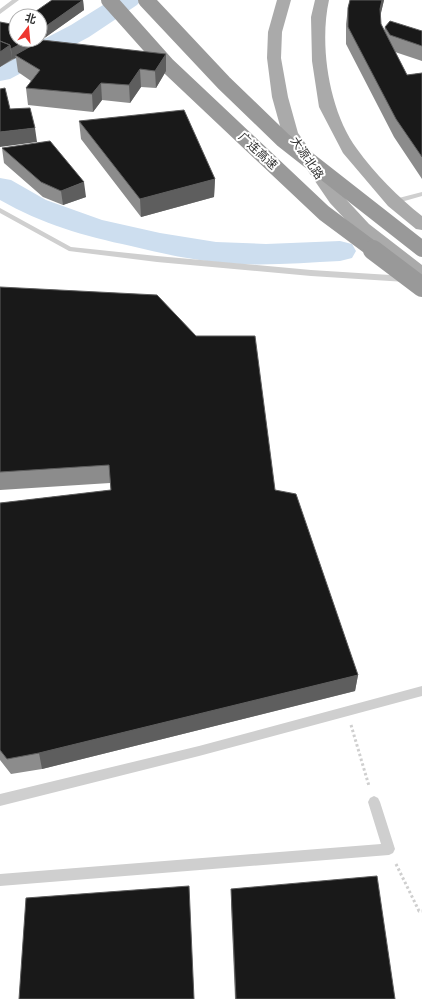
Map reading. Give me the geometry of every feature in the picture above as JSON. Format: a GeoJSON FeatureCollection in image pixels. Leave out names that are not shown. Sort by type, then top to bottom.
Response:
{"type":"FeatureCollection","features":[{"type":"Feature","properties":{"kind":"highway","name":"广连高速"},"geometry":{"type":"LineString","coordinates":[[109,0],[167,65],[324,213],[422,287]]}},
{"type":"Feature","properties":{"kind":"highway","name":"广连高速"},"geometry":{"type":"LineString","coordinates":[[146,0],[224,83],[283,140],[422,249]]}},
{"type":"Feature","properties":{"kind":"main road","name":"大源北路"},"geometry":{"type":"LineString","coordinates":[[284,0],[275,32],[274,58],[280,97],[290,133],[336,199],[363,228],[422,274]]}},
{"type":"Feature","properties":{"kind":"main road"},"geometry":{"type":"LineString","coordinates":[[322,0],[318,17],[319,61],[327,107],[348,150],[394,202],[422,225]]}},
{"type":"Feature","properties":{"kind":"lane"},"geometry":{"type":"LineString","coordinates":[[0,12],[16,0]]}},
{"type":"Feature","properties":{"kind":"lane"},"geometry":{"type":"LineString","coordinates":[[394,202],[422,194]]}},
{"type":"Feature","properties":{"kind":"lane"},"geometry":{"type":"LineString","coordinates":[[0,210],[69,249],[157,259],[311,273],[422,280]]}},
{"type":"Feature","properties":{"kind":"lane"},"geometry":{"type":"LineString","coordinates":[[0,800],[199,751],[422,691]]}},
{"type":"Feature","properties":{"kind":"lane"},"geometry":{"type":"LineString","coordinates":[[0,880],[389,849],[374,802]]}},
{"type":"Feature","properties":{"kind":"path"},"geometry":{"type":"LineString","coordinates":[[347,712],[374,802]]}},
{"type":"Feature","properties":{"kind":"path"},"geometry":{"type":"LineString","coordinates":[[389,849],[419,911],[422,912]]}},
{"type":"Feature","properties":{"kind":"building"},"geometry":{"type":"Polygon","coordinates":[[[52,0],[83,0],[48,25],[48,8],[40,8],[52,0]]]}},
{"type":"Feature","properties":{"kind":"building"},"geometry":{"type":"Polygon","coordinates":[[[350,0],[382,0],[380,9],[381,24],[407,75],[422,73],[422,157],[396,119],[348,27],[348,8],[350,0]]]}},
{"type":"Feature","properties":{"kind":"building"},"geometry":{"type":"Polygon","coordinates":[[[390,21],[422,31],[422,46],[390,35],[385,27],[390,21]]]}},
{"type":"Feature","properties":{"kind":"building"},"geometry":{"type":"Polygon","coordinates":[[[0,22],[8,24],[8,44],[0,41],[0,22]]]}},
{"type":"Feature","properties":{"kind":"building"},"geometry":{"type":"Polygon","coordinates":[[[0,41],[8,44],[8,46],[0,52],[0,41]]]}},
{"type":"Feature","properties":{"kind":"building"},"geometry":{"type":"Polygon","coordinates":[[[48,41],[166,54],[155,71],[140,69],[129,85],[101,83],[92,94],[26,88],[40,70],[15,55],[28,48],[48,48],[48,41]]]}},
{"type":"Feature","properties":{"kind":"building"},"geometry":{"type":"Polygon","coordinates":[[[5,88],[10,109],[30,108],[35,128],[0,132],[0,89],[5,88]]]}},
{"type":"Feature","properties":{"kind":"building"},"geometry":{"type":"Polygon","coordinates":[[[184,110],[215,179],[140,199],[79,121],[184,110]]]}},
{"type":"Feature","properties":{"kind":"building"},"geometry":{"type":"Polygon","coordinates":[[[50,141],[84,182],[61,191],[41,182],[2,148],[50,141]]]}},
{"type":"Feature","properties":{"kind":"building"},"geometry":{"type":"Polygon","coordinates":[[[0,287],[157,295],[196,336],[255,336],[275,490],[296,494],[358,675],[39,753],[7,759],[0,750],[0,503],[111,490],[109,465],[0,472],[0,287]]]}},
{"type":"Feature","properties":{"kind":"building"},"geometry":{"type":"Polygon","coordinates":[[[377,876],[395,999],[236,999],[231,889],[377,876]]]}},
{"type":"Feature","properties":{"kind":"building"},"geometry":{"type":"Polygon","coordinates":[[[189,886],[194,999],[19,999],[26,898],[189,886]]]}},
{"type":"Feature","properties":{"kind":"waterway"},"geometry":{"type":"LineString","coordinates":[[0,73],[80,31],[128,0]]}},
{"type":"Feature","properties":{"kind":"waterway"},"geometry":{"type":"LineString","coordinates":[[0,187],[35,207],[93,228],[160,243],[216,252],[266,254],[340,251]]}}]}
